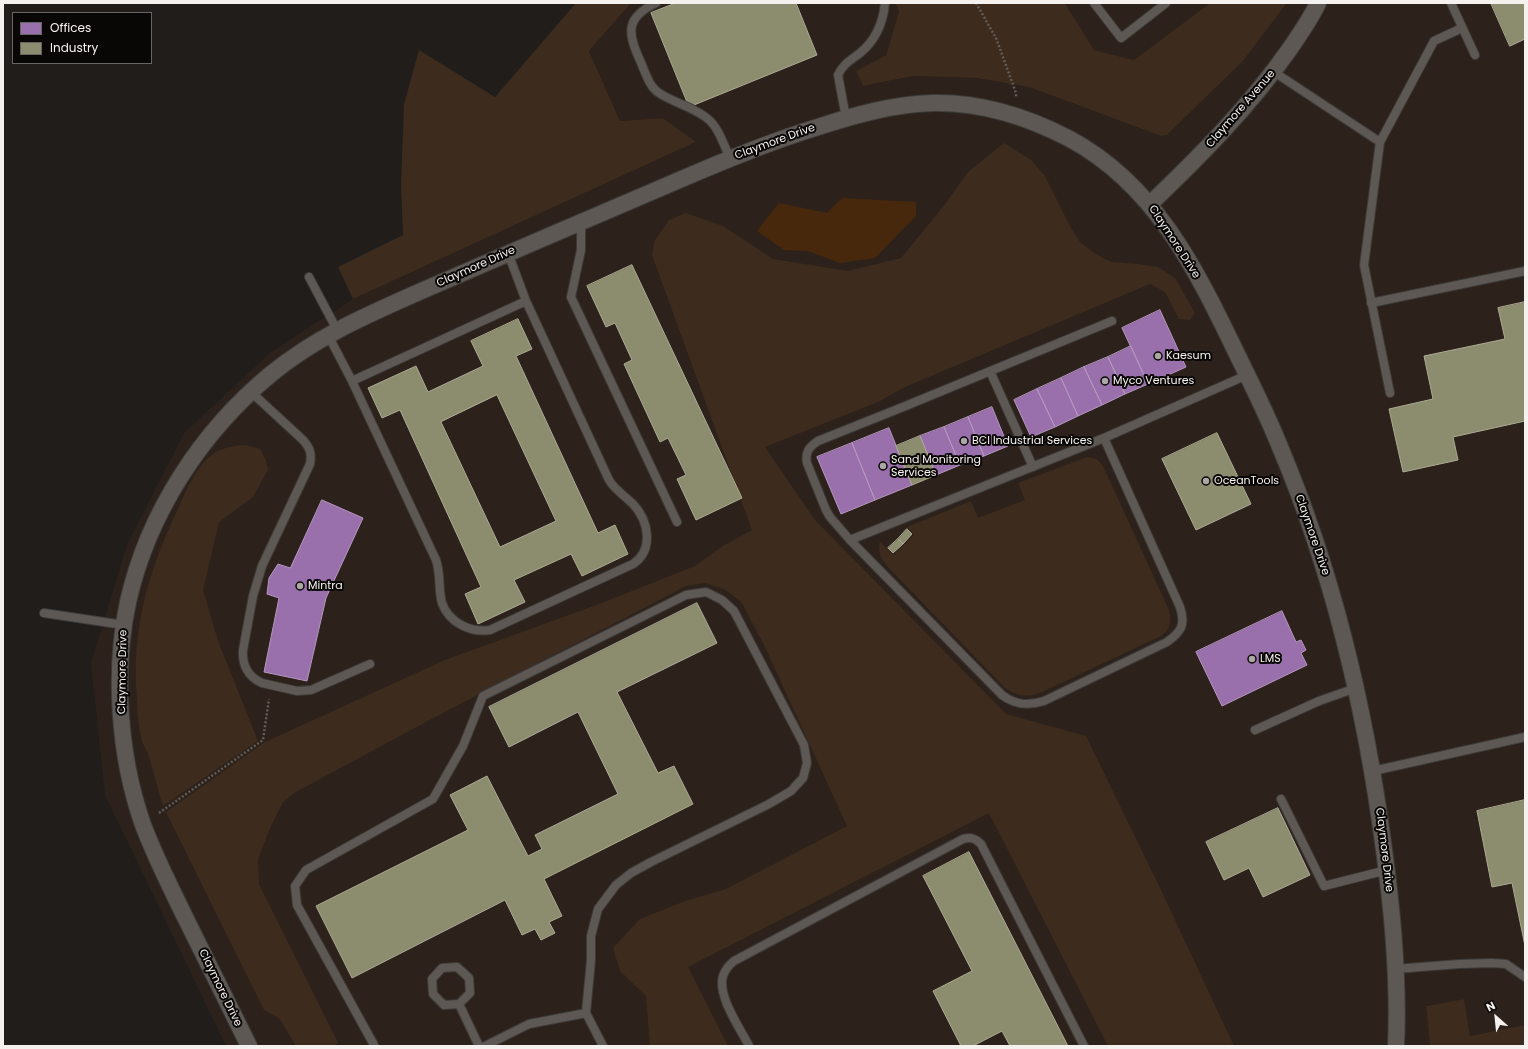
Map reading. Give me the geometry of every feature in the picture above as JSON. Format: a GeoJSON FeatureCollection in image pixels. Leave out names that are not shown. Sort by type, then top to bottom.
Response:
{"type":"FeatureCollection","features":[{"type":"Feature","properties":{"kind":"street","name":"Claymore Avenue"},"geometry":{"type":"LineString","coordinates":[[1150,204],[1220,136],[1274,72],[1310,19],[1318,3]]}},
{"type":"Feature","properties":{"kind":"street","name":"Claymore Drive"},"geometry":{"type":"LineString","coordinates":[[249,1046],[164,873],[142,820],[127,768],[123,739],[120,684],[124,625],[136,573],[145,548],[168,497],[200,448],[220,423],[251,392],[291,359],[333,332],[359,319],[508,253],[730,158],[804,131],[846,118],[878,110],[935,103],[961,104],[1015,115],[1045,127],[1085,148],[1120,174],[1150,204],[1175,239],[1198,279],[1247,376],[1283,453],[1310,527],[1335,605],[1356,688],[1373,771],[1387,870],[1395,969],[1396,1046]]}},
{"type":"Feature","properties":{"kind":"lane"},"geometry":{"type":"LineString","coordinates":[[656,3],[644,9],[636,16],[630,34],[633,45],[648,80],[652,88],[659,93],[697,111],[708,119],[716,129],[730,158]]}},
{"type":"Feature","properties":{"kind":"lane"},"geometry":{"type":"LineString","coordinates":[[846,118],[838,75],[845,64],[868,45],[874,38],[883,20],[885,3]]}},
{"type":"Feature","properties":{"kind":"lane"},"geometry":{"type":"LineString","coordinates":[[1094,3],[1121,38],[1166,3]]}},
{"type":"Feature","properties":{"kind":"lane"},"geometry":{"type":"LineString","coordinates":[[1451,3],[1475,56]]}},
{"type":"Feature","properties":{"kind":"lane"},"geometry":{"type":"LineString","coordinates":[[1390,394],[1364,265],[1380,142],[1434,41],[1462,28]]}},
{"type":"Feature","properties":{"kind":"lane"},"geometry":{"type":"LineString","coordinates":[[1274,72],[1380,142]]}},
{"type":"Feature","properties":{"kind":"lane"},"geometry":{"type":"LineString","coordinates":[[581,222],[581,250],[571,297],[677,522]]}},
{"type":"Feature","properties":{"kind":"lane"},"geometry":{"type":"LineString","coordinates":[[309,276],[352,381],[436,560],[439,568],[442,603],[446,611],[462,626],[473,630],[482,631],[490,630],[633,564],[640,560],[646,547],[647,540],[642,517],[632,503],[616,489],[609,480],[526,301],[508,253]]}},
{"type":"Feature","properties":{"kind":"lane"},"geometry":{"type":"LineString","coordinates":[[1371,303],[1525,271]]}},
{"type":"Feature","properties":{"kind":"lane"},"geometry":{"type":"LineString","coordinates":[[352,381],[526,301]]}},
{"type":"Feature","properties":{"kind":"lane"},"geometry":{"type":"LineString","coordinates":[[1104,438],[1180,607],[1183,621],[1181,628],[1167,642],[1044,701],[1023,705],[1015,703],[1005,697],[835,523],[826,510],[806,457],[807,450],[818,440],[903,407],[1112,321]]}},
{"type":"Feature","properties":{"kind":"lane"},"geometry":{"type":"LineString","coordinates":[[990,371],[1034,467]]}},
{"type":"Feature","properties":{"kind":"lane"},"geometry":{"type":"LineString","coordinates":[[850,540],[1034,467],[1247,376]]}},
{"type":"Feature","properties":{"kind":"lane"},"geometry":{"type":"LineString","coordinates":[[251,392],[303,440],[310,448],[311,456],[310,464],[262,566],[253,596],[243,650],[244,663],[251,676],[257,681],[297,691],[311,690],[370,664]]}},
{"type":"Feature","properties":{"kind":"lane"},"geometry":{"type":"LineString","coordinates":[[374,1046],[297,905],[295,886],[306,870],[433,799],[463,746],[484,696],[686,595],[706,592],[722,600],[734,610],[804,745],[807,763],[803,778],[791,791],[769,804],[650,862],[631,873],[616,885],[598,909],[591,936],[591,960],[586,1013],[603,1046]]}},
{"type":"Feature","properties":{"kind":"lane"},"geometry":{"type":"LineString","coordinates":[[44,613],[124,625]]}},
{"type":"Feature","properties":{"kind":"lane"},"geometry":{"type":"LineString","coordinates":[[1255,730],[1319,701],[1356,688]]}},
{"type":"Feature","properties":{"kind":"lane"},"geometry":{"type":"LineString","coordinates":[[1373,771],[1525,737]]}},
{"type":"Feature","properties":{"kind":"lane"},"geometry":{"type":"LineString","coordinates":[[1281,799],[1324,886],[1387,870]]}},
{"type":"Feature","properties":{"kind":"lane"},"geometry":{"type":"LineString","coordinates":[[749,1046],[723,993],[723,976],[727,968],[734,961],[969,838],[976,839],[981,844],[1084,1046]]}},
{"type":"Feature","properties":{"kind":"lane"},"geometry":{"type":"LineString","coordinates":[[1395,969],[1492,963],[1506,964],[1525,977]]}},
{"type":"Feature","properties":{"kind":"lane"},"geometry":{"type":"LineString","coordinates":[[457,967],[469,978],[470,993],[459,1004],[444,1005],[433,994],[432,979],[442,968],[457,967]]}},
{"type":"Feature","properties":{"kind":"lane"},"geometry":{"type":"LineString","coordinates":[[459,1004],[479,1046]]}},
{"type":"Feature","properties":{"kind":"lane"},"geometry":{"type":"LineString","coordinates":[[485,1046],[529,1024],[586,1013]]}},
{"type":"Feature","properties":{"kind":"path"},"geometry":{"type":"LineString","coordinates":[[976,3],[996,38],[1016,94],[1015,115]]}},
{"type":"Feature","properties":{"kind":"path"},"geometry":{"type":"LineString","coordinates":[[142,820],[159,813],[262,740],[271,685]]}},
{"type":"Feature","properties":{"kind":"shaded area"},"geometry":{"type":"Polygon","coordinates":[[[576,3],[631,3],[589,51],[620,121],[663,118],[696,142],[353,299],[338,267],[403,235],[401,184],[404,104],[419,50],[495,97],[576,3]]]}},
{"type":"Feature","properties":{"kind":"shaded area"},"geometry":{"type":"Polygon","coordinates":[[[631,3],[895,3],[899,12],[886,55],[856,71],[863,86],[913,76],[976,78],[1029,87],[1161,136],[1167,135],[1243,61],[1287,3],[1525,3],[1525,1025],[1470,1036],[1464,999],[1426,1006],[1430,1046],[226,1046],[105,795],[91,663],[127,545],[184,433],[271,352],[353,299],[696,142],[663,118],[620,121],[589,51],[631,3]]]}},
{"type":"Feature","properties":{"kind":"shaded area"},"geometry":{"type":"Polygon","coordinates":[[[895,3],[1065,3],[1094,50],[1134,60],[1210,3],[1287,3],[1243,61],[1167,135],[1161,136],[1029,87],[976,78],[913,76],[863,86],[856,71],[886,55],[899,12],[895,3]]]}},
{"type":"Feature","properties":{"kind":"shaded area"},"geometry":{"type":"Polygon","coordinates":[[[1065,3],[1210,3],[1134,60],[1094,50],[1065,3]]]}},
{"type":"Feature","properties":{"kind":"shaded area"},"geometry":{"type":"Polygon","coordinates":[[[1004,143],[1031,160],[1045,176],[1071,228],[1080,242],[1094,253],[1111,262],[1158,267],[1175,278],[1195,313],[1190,320],[1179,319],[1165,292],[1150,284],[905,387],[878,402],[765,447],[815,520],[1006,714],[1086,736],[1161,890],[1234,1046],[1108,1046],[989,813],[688,967],[728,1046],[650,1046],[646,996],[620,971],[613,948],[640,919],[685,901],[726,889],[847,826],[765,647],[742,603],[726,590],[705,583],[686,586],[422,724],[294,793],[283,802],[271,826],[258,859],[259,884],[338,1043],[334,1046],[296,1046],[280,1019],[264,1010],[166,812],[265,742],[445,660],[599,604],[695,566],[723,546],[752,530],[652,255],[655,240],[669,220],[686,213],[723,226],[773,259],[848,271],[901,258],[943,207],[968,172],[1004,143]]]}},
{"type":"Feature","properties":{"kind":"shaded area"},"geometry":{"type":"Polygon","coordinates":[[[842,198],[916,202],[916,216],[875,258],[840,263],[808,251],[784,250],[757,231],[779,203],[827,213],[842,198]]]}},
{"type":"Feature","properties":{"kind":"shaded area"},"geometry":{"type":"Polygon","coordinates":[[[246,445],[260,449],[266,460],[268,470],[253,497],[219,522],[203,590],[218,641],[258,741],[163,806],[149,757],[142,740],[138,718],[136,673],[137,649],[139,625],[144,602],[158,556],[193,477],[207,459],[215,452],[231,447],[246,445]]]}},
{"type":"Feature","properties":{"kind":"shaded area"},"geometry":{"type":"Polygon","coordinates":[[[1087,457],[1097,459],[1103,466],[1169,610],[1170,625],[1161,636],[1040,693],[1026,696],[1017,694],[1004,687],[886,565],[880,553],[880,542],[894,555],[914,535],[907,527],[971,501],[978,518],[1025,500],[1018,483],[1087,457]]]}},
{"type":"Feature","properties":{"kind":"shaded area"},"geometry":{"type":"Polygon","coordinates":[[[1464,999],[1470,1036],[1525,1025],[1525,1046],[1430,1046],[1426,1006],[1464,999]]]}},
{"type":"Feature","properties":{"kind":"building: Offices","name":"Kaesum"},"geometry":{"type":"Polygon","coordinates":[[[1160,310],[1186,367],[1148,384],[1122,328],[1160,310]]]}},
{"type":"Feature","properties":{"kind":"building: Offices","name":"Kaesum"},"geometry":{"type":"Polygon","coordinates":[[[1131,346],[1148,384],[1125,394],[1108,357],[1131,346]]]}},
{"type":"Feature","properties":{"kind":"building: Offices","name":"Myco Ventures"},"geometry":{"type":"Polygon","coordinates":[[[1108,357],[1125,394],[1102,405],[1084,367],[1108,357]]]}},
{"type":"Feature","properties":{"kind":"building: Offices"},"geometry":{"type":"Polygon","coordinates":[[[1084,367],[1102,405],[1078,416],[1061,378],[1084,367]]]}},
{"type":"Feature","properties":{"kind":"building: Offices"},"geometry":{"type":"Polygon","coordinates":[[[1061,378],[1078,416],[1055,427],[1037,389],[1061,378]]]}},
{"type":"Feature","properties":{"kind":"building: Offices"},"geometry":{"type":"Polygon","coordinates":[[[1037,389],[1055,427],[1031,437],[1014,400],[1037,389]]]}},
{"type":"Feature","properties":{"kind":"building: Offices"},"geometry":{"type":"Polygon","coordinates":[[[992,407],[1008,446],[984,456],[968,417],[992,407]]]}},
{"type":"Feature","properties":{"kind":"building: Offices","name":"BCI Industrial Services"},"geometry":{"type":"Polygon","coordinates":[[[968,417],[984,456],[960,465],[944,427],[968,417]]]}},
{"type":"Feature","properties":{"kind":"building: Offices"},"geometry":{"type":"Polygon","coordinates":[[[944,427],[960,465],[936,475],[920,436],[944,427]]]}},
{"type":"Feature","properties":{"kind":"building: Offices","name":"Sand Monitoring Services"},"geometry":{"type":"Polygon","coordinates":[[[889,428],[912,485],[875,500],[852,443],[889,428]]]}},
{"type":"Feature","properties":{"kind":"building: Offices","name":"Sand Monitoring Services"},"geometry":{"type":"Polygon","coordinates":[[[852,443],[875,500],[841,514],[817,457],[852,443]]]}},
{"type":"Feature","properties":{"kind":"building: Offices","name":"Mintra"},"geometry":{"type":"Polygon","coordinates":[[[322,500],[363,518],[326,598],[307,681],[264,672],[279,598],[267,594],[269,578],[278,564],[290,568],[322,500]]]}},
{"type":"Feature","properties":{"kind":"building: Offices","name":"LMS"},"geometry":{"type":"Polygon","coordinates":[[[1282,611],[1296,642],[1301,640],[1306,650],[1301,653],[1307,665],[1222,706],[1196,652],[1282,611]]]}},
{"type":"Feature","properties":{"kind":"building: Industry"},"geometry":{"type":"Polygon","coordinates":[[[676,3],[796,3],[817,55],[689,107],[651,13],[676,3]]]}},
{"type":"Feature","properties":{"kind":"building: Industry"},"geometry":{"type":"Polygon","coordinates":[[[1491,3],[1525,3],[1525,39],[1510,46],[1491,3]]]}},
{"type":"Feature","properties":{"kind":"building: Industry"},"geometry":{"type":"Polygon","coordinates":[[[632,265],[742,498],[696,520],[677,479],[686,475],[668,438],[660,442],[624,364],[632,360],[615,323],[606,327],[587,286],[632,265]]]}},
{"type":"Feature","properties":{"kind":"building: Industry"},"geometry":{"type":"Polygon","coordinates":[[[1525,302],[1525,421],[1453,437],[1458,460],[1403,472],[1389,409],[1433,399],[1424,356],[1505,339],[1498,308],[1525,302]]]}},
{"type":"Feature","properties":{"kind":"building: Industry"},"geometry":{"type":"Polygon","coordinates":[[[518,319],[532,349],[516,356],[598,533],[615,525],[628,554],[582,576],[571,554],[514,580],[525,602],[478,624],[465,594],[481,587],[400,410],[382,418],[368,388],[416,366],[428,392],[483,366],[471,341],[518,319]],[[497,395],[441,422],[500,547],[556,521],[497,395]]]}},
{"type":"Feature","properties":{"kind":"building: Industry","name":"OceanTools"},"geometry":{"type":"Polygon","coordinates":[[[1217,433],[1251,504],[1196,530],[1162,459],[1217,433]]]}},
{"type":"Feature","properties":{"kind":"building: Industry"},"geometry":{"type":"Polygon","coordinates":[[[920,436],[936,475],[912,485],[896,446],[920,436]]]}},
{"type":"Feature","properties":{"kind":"building: Industry"},"geometry":{"type":"Polygon","coordinates":[[[907,529],[912,534],[903,544],[898,539],[907,529]]]}},
{"type":"Feature","properties":{"kind":"building: Industry"},"geometry":{"type":"Polygon","coordinates":[[[898,539],[903,544],[893,553],[888,548],[898,539]]]}},
{"type":"Feature","properties":{"kind":"building: Industry"},"geometry":{"type":"Polygon","coordinates":[[[697,603],[717,643],[617,692],[658,773],[674,766],[693,804],[544,879],[562,916],[549,922],[555,933],[541,940],[535,929],[522,935],[505,900],[352,978],[316,906],[468,830],[450,795],[487,776],[528,856],[542,849],[535,835],[618,794],[578,712],[509,747],[489,707],[697,603]]]}},
{"type":"Feature","properties":{"kind":"building: Industry"},"geometry":{"type":"Polygon","coordinates":[[[1525,800],[1525,946],[1512,883],[1492,887],[1477,811],[1525,800]]]}},
{"type":"Feature","properties":{"kind":"building: Industry"},"geometry":{"type":"Polygon","coordinates":[[[1278,808],[1310,875],[1263,897],[1249,868],[1224,880],[1206,842],[1278,808]]]}},
{"type":"Feature","properties":{"kind":"building: Industry"},"geometry":{"type":"Polygon","coordinates":[[[969,852],[1068,1046],[1010,1046],[1002,1031],[973,1046],[961,1046],[933,991],[972,971],[923,876],[969,852]]]}},
{"type":"Feature","properties":{"kind":"place","name":"Kaesum"},"geometry":{"type":"Point","coordinates":[1158,356]}},
{"type":"Feature","properties":{"kind":"place","name":"Myco Ventures"},"geometry":{"type":"Point","coordinates":[1105,381]}},
{"type":"Feature","properties":{"kind":"place","name":"BCI Industrial Services"},"geometry":{"type":"Point","coordinates":[964,441]}},
{"type":"Feature","properties":{"kind":"place","name":"Sand Monitoring Services"},"geometry":{"type":"Point","coordinates":[883,466]}},
{"type":"Feature","properties":{"kind":"place","name":"OceanTools"},"geometry":{"type":"Point","coordinates":[1206,481]}},
{"type":"Feature","properties":{"kind":"place","name":"Mintra"},"geometry":{"type":"Point","coordinates":[300,586]}},
{"type":"Feature","properties":{"kind":"place","name":"LMS"},"geometry":{"type":"Point","coordinates":[1252,659]}}]}
